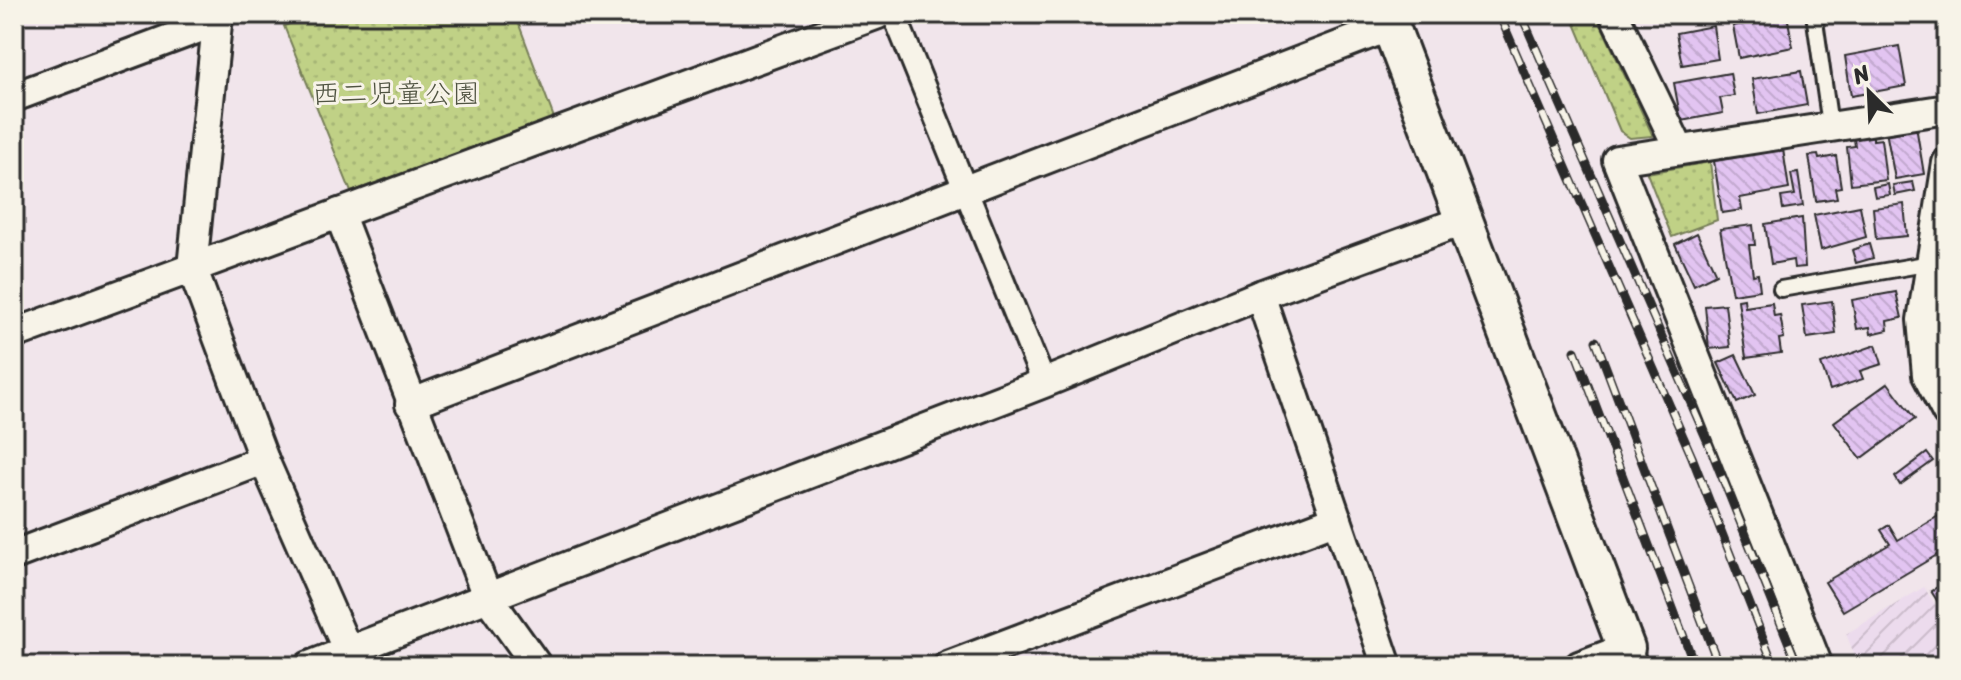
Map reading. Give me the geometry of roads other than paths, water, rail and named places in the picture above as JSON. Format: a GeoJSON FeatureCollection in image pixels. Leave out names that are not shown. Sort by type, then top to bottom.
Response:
{"type":"FeatureCollection","features":[{"type":"Feature","properties":{"kind":"street"},"geometry":{"type":"LineString","coordinates":[[14,334],[880,14],[966,190],[1044,383]]}},
{"type":"Feature","properties":{"kind":"street"},"geometry":{"type":"LineString","coordinates":[[1614,14],[1679,149]]}},
{"type":"Feature","properties":{"kind":"street"},"geometry":{"type":"LineString","coordinates":[[14,97],[218,17],[192,268],[264,460],[348,651]]}},
{"type":"Feature","properties":{"kind":"street"},"geometry":{"type":"LineString","coordinates":[[410,404],[966,190],[1389,20],[1629,657],[1579,666]]}},
{"type":"Feature","properties":{"kind":"street"},"geometry":{"type":"LineString","coordinates":[[1818,666],[1617,160],[1947,109]]}},
{"type":"Feature","properties":{"kind":"street"},"geometry":{"type":"LineString","coordinates":[[1947,163],[1922,320],[1927,375],[1947,413]]}},
{"type":"Feature","properties":{"kind":"street"},"geometry":{"type":"LineString","coordinates":[[339,213],[410,404],[487,596],[537,666]]}},
{"type":"Feature","properties":{"kind":"street"},"geometry":{"type":"LineString","coordinates":[[309,666],[1044,383],[1260,295],[1465,220]]}},
{"type":"Feature","properties":{"kind":"street"},"geometry":{"type":"LineString","coordinates":[[1260,295],[1387,666]]}},
{"type":"Feature","properties":{"kind":"street"},"geometry":{"type":"LineString","coordinates":[[14,555],[264,460]]}},
{"type":"Feature","properties":{"kind":"street"},"geometry":{"type":"LineString","coordinates":[[948,666],[1337,519]]}},
{"type":"Feature","properties":{"kind":"lane"},"geometry":{"type":"LineString","coordinates":[[1814,14],[1830,125]]}},
{"type":"Feature","properties":{"kind":"lane"},"geometry":{"type":"LineString","coordinates":[[1781,289],[1931,263]]}},
{"type":"Feature","properties":{"kind":"railway"},"geometry":{"type":"LineString","coordinates":[[1499,14],[1692,457],[1774,666]]}},
{"type":"Feature","properties":{"kind":"railway"},"geometry":{"type":"LineString","coordinates":[[1521,14],[1710,447],[1798,666]]}},
{"type":"Feature","properties":{"kind":"railway"},"geometry":{"type":"LineString","coordinates":[[1596,341],[1719,666]]}},
{"type":"Feature","properties":{"kind":"railway"},"geometry":{"type":"LineString","coordinates":[[1575,351],[1695,666]]}},
{"type":"Feature","properties":{"kind":"park label","name":"西二児童公園"},"geometry":{"type":"Point","coordinates":[396,93]}}]}
